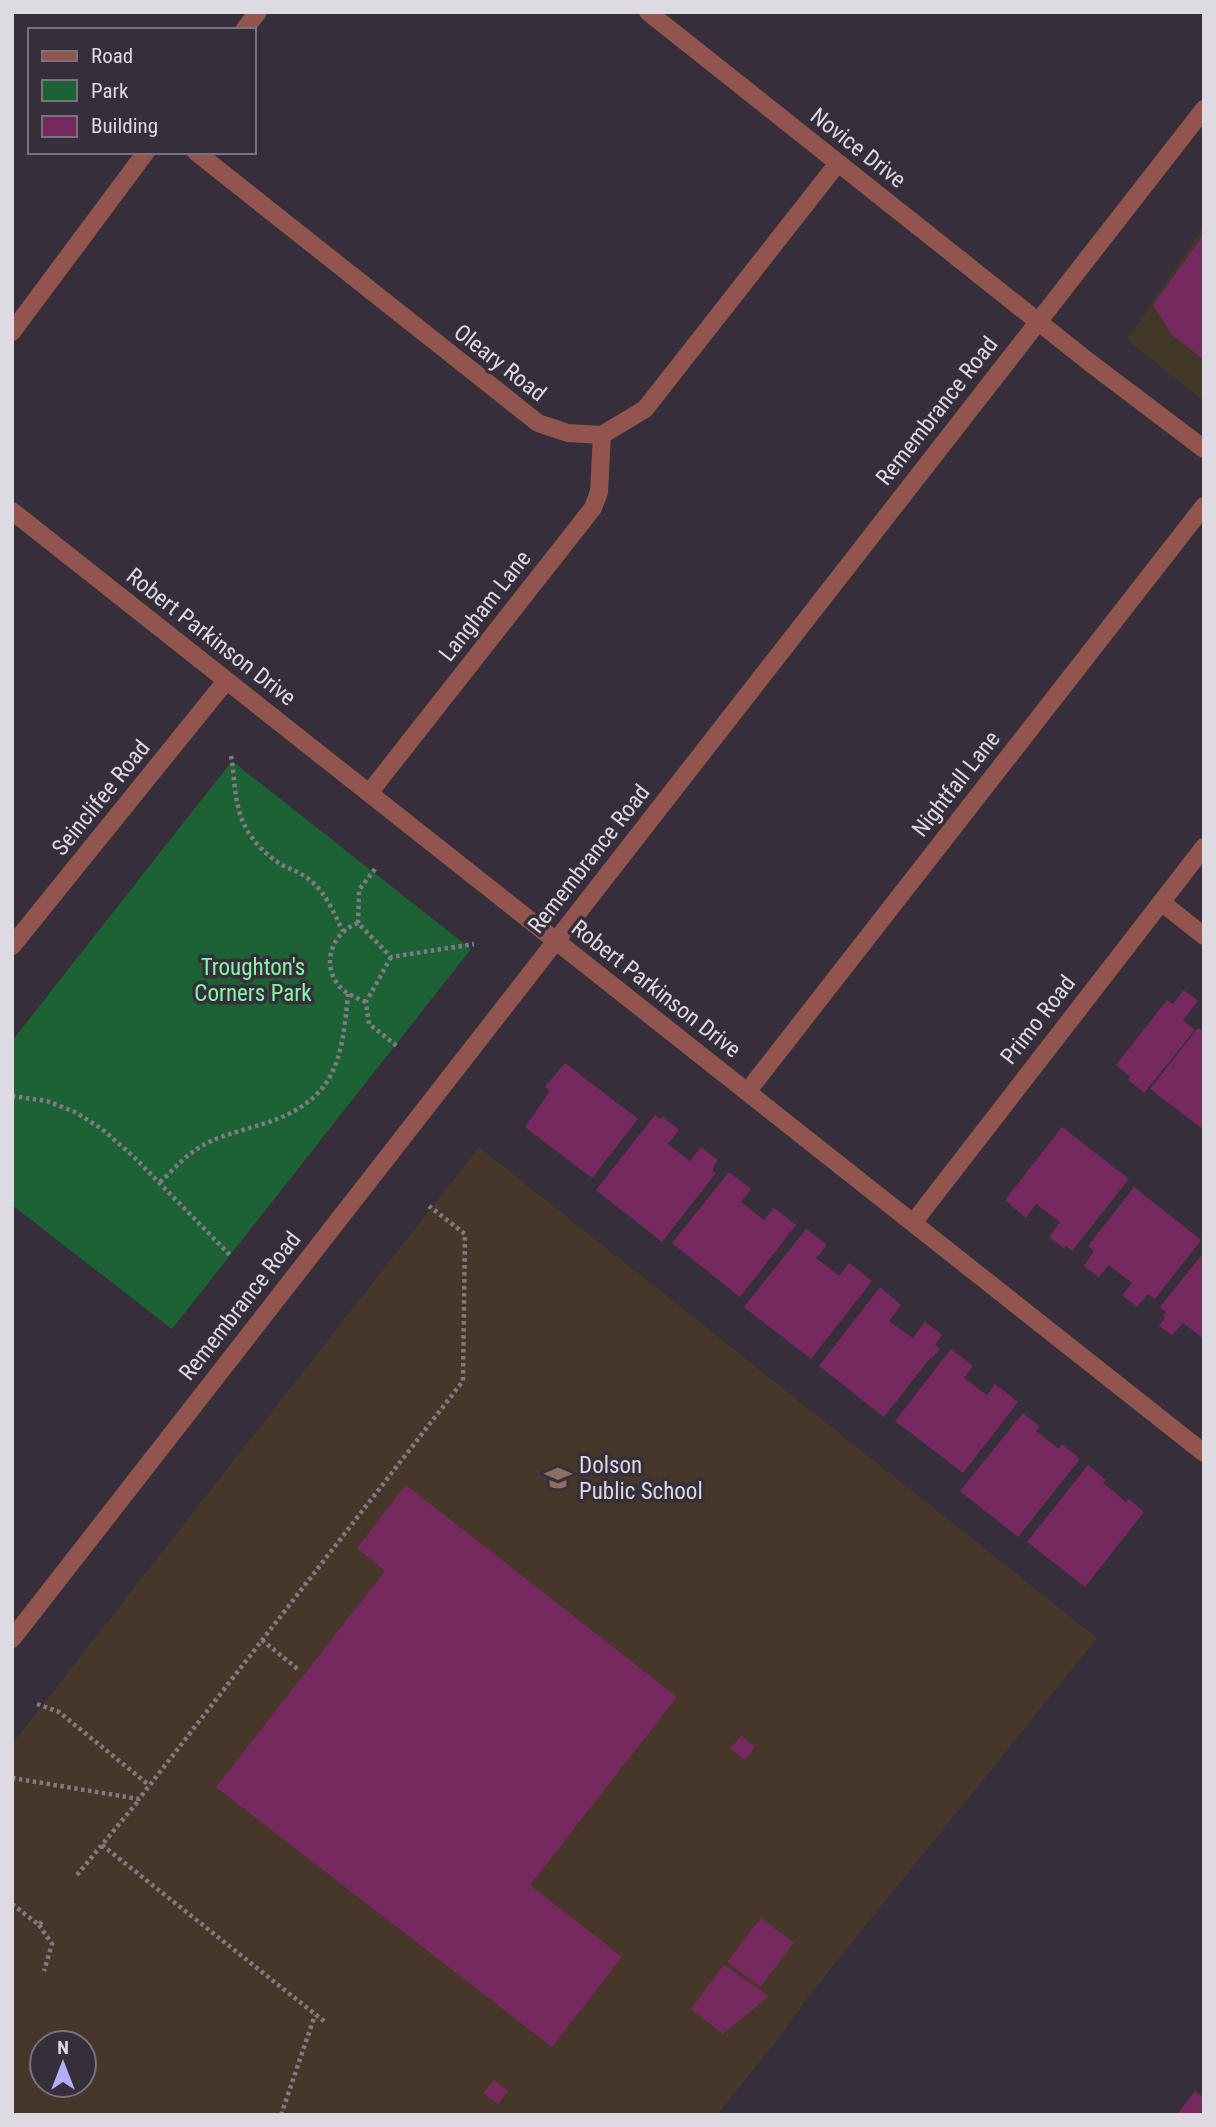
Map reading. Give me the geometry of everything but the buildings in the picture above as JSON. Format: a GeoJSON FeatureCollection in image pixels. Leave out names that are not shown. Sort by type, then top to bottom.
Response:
{"type":"FeatureCollection","features":[{"type":"Feature","properties":{"kind":"street"},"geometry":{"type":"LineString","coordinates":[[246,28],[258,12]]}},
{"type":"Feature","properties":{"kind":"street","name":"Novice Drive"},"geometry":{"type":"LineString","coordinates":[[648,12],[1204,449]]}},
{"type":"Feature","properties":{"kind":"street","name":"Remembrance Road"},"geometry":{"type":"LineString","coordinates":[[12,1639],[1204,109]]}},
{"type":"Feature","properties":{"kind":"street"},"geometry":{"type":"LineString","coordinates":[[12,332],[145,154]]}},
{"type":"Feature","properties":{"kind":"street","name":"Oleary Road"},"geometry":{"type":"LineString","coordinates":[[198,154],[538,424],[568,433],[602,435]]}},
{"type":"Feature","properties":{"kind":"street"},"geometry":{"type":"LineString","coordinates":[[602,435],[645,409],[838,163]]}},
{"type":"Feature","properties":{"kind":"street","name":"Langham Lane"},"geometry":{"type":"LineString","coordinates":[[369,793],[593,508],[599,492],[602,435]]}},
{"type":"Feature","properties":{"kind":"street","name":"Nightfall Lane"},"geometry":{"type":"LineString","coordinates":[[747,1092],[1204,506]]}},
{"type":"Feature","properties":{"kind":"street","name":"Robert Parkinson Drive"},"geometry":{"type":"LineString","coordinates":[[15,518],[369,793],[1204,1454]]}},
{"type":"Feature","properties":{"kind":"street","name":"Seinclifee Road"},"geometry":{"type":"LineString","coordinates":[[14,939],[226,681]]}},
{"type":"Feature","properties":{"kind":"street","name":"Primo Road"},"geometry":{"type":"LineString","coordinates":[[912,1223],[1204,847]]}},
{"type":"Feature","properties":{"kind":"street"},"geometry":{"type":"LineString","coordinates":[[1161,902],[1204,936]]}},
{"type":"Feature","properties":{"kind":"path"},"geometry":{"type":"LineString","coordinates":[[231,756],[238,809],[245,827],[269,855],[299,872],[324,894],[343,931]]}},
{"type":"Feature","properties":{"kind":"path"},"geometry":{"type":"LineString","coordinates":[[375,869],[359,890],[358,923],[391,957]]}},
{"type":"Feature","properties":{"kind":"path"},"geometry":{"type":"LineString","coordinates":[[358,923],[343,931],[331,949],[329,960],[336,982],[348,994],[366,1002]]}},
{"type":"Feature","properties":{"kind":"path"},"geometry":{"type":"LineString","coordinates":[[391,957],[474,944]]}},
{"type":"Feature","properties":{"kind":"path"},"geometry":{"type":"LineString","coordinates":[[391,957],[366,1002],[369,1024],[397,1046]]}},
{"type":"Feature","properties":{"kind":"path"},"geometry":{"type":"LineString","coordinates":[[160,1182],[199,1147],[287,1114],[300,1108],[319,1092],[341,1054],[348,994]]}},
{"type":"Feature","properties":{"kind":"path"},"geometry":{"type":"LineString","coordinates":[[12,1096],[47,1101],[75,1112],[102,1129],[160,1182],[232,1257]]}},
{"type":"Feature","properties":{"kind":"path"},"geometry":{"type":"LineString","coordinates":[[77,1875],[150,1786],[463,1381],[465,1234],[429,1206]]}},
{"type":"Feature","properties":{"kind":"path"},"geometry":{"type":"LineString","coordinates":[[262,1640],[300,1671]]}},
{"type":"Feature","properties":{"kind":"path"},"geometry":{"type":"LineString","coordinates":[[37,1704],[59,1712],[150,1786]]}},
{"type":"Feature","properties":{"kind":"path"},"geometry":{"type":"LineString","coordinates":[[12,1777],[139,1799]]}},
{"type":"Feature","properties":{"kind":"path"},"geometry":{"type":"LineString","coordinates":[[102,1845],[325,2022]]}},
{"type":"Feature","properties":{"kind":"path"},"geometry":{"type":"LineString","coordinates":[[12,1904],[41,1922],[52,1944],[44,1971]]}},
{"type":"Feature","properties":{"kind":"path"},"geometry":{"type":"LineString","coordinates":[[281,2115],[316,2015]]}},
{"type":"Feature","properties":{"kind":"shaded area"},"geometry":{"type":"Polygon","coordinates":[[[1204,226],[1204,401],[1127,340],[1204,226]]]}},
{"type":"Feature","properties":{"kind":"shaded area","name":"Dolson Public School"},"geometry":{"type":"Polygon","coordinates":[[[479,1147],[1097,1638],[809,1996],[717,2115],[12,2115],[12,1744],[479,1147]]]}},
{"type":"Feature","properties":{"kind":"green space","name":"Troughton's Corners Park"},"geometry":{"type":"Polygon","coordinates":[[[232,761],[471,949],[172,1329],[12,1205],[12,1041],[232,761]]]}},
{"type":"Feature","properties":{"kind":"place","name":"Dolson Public School"},"geometry":{"type":"Point","coordinates":[558,1478]}}]}
